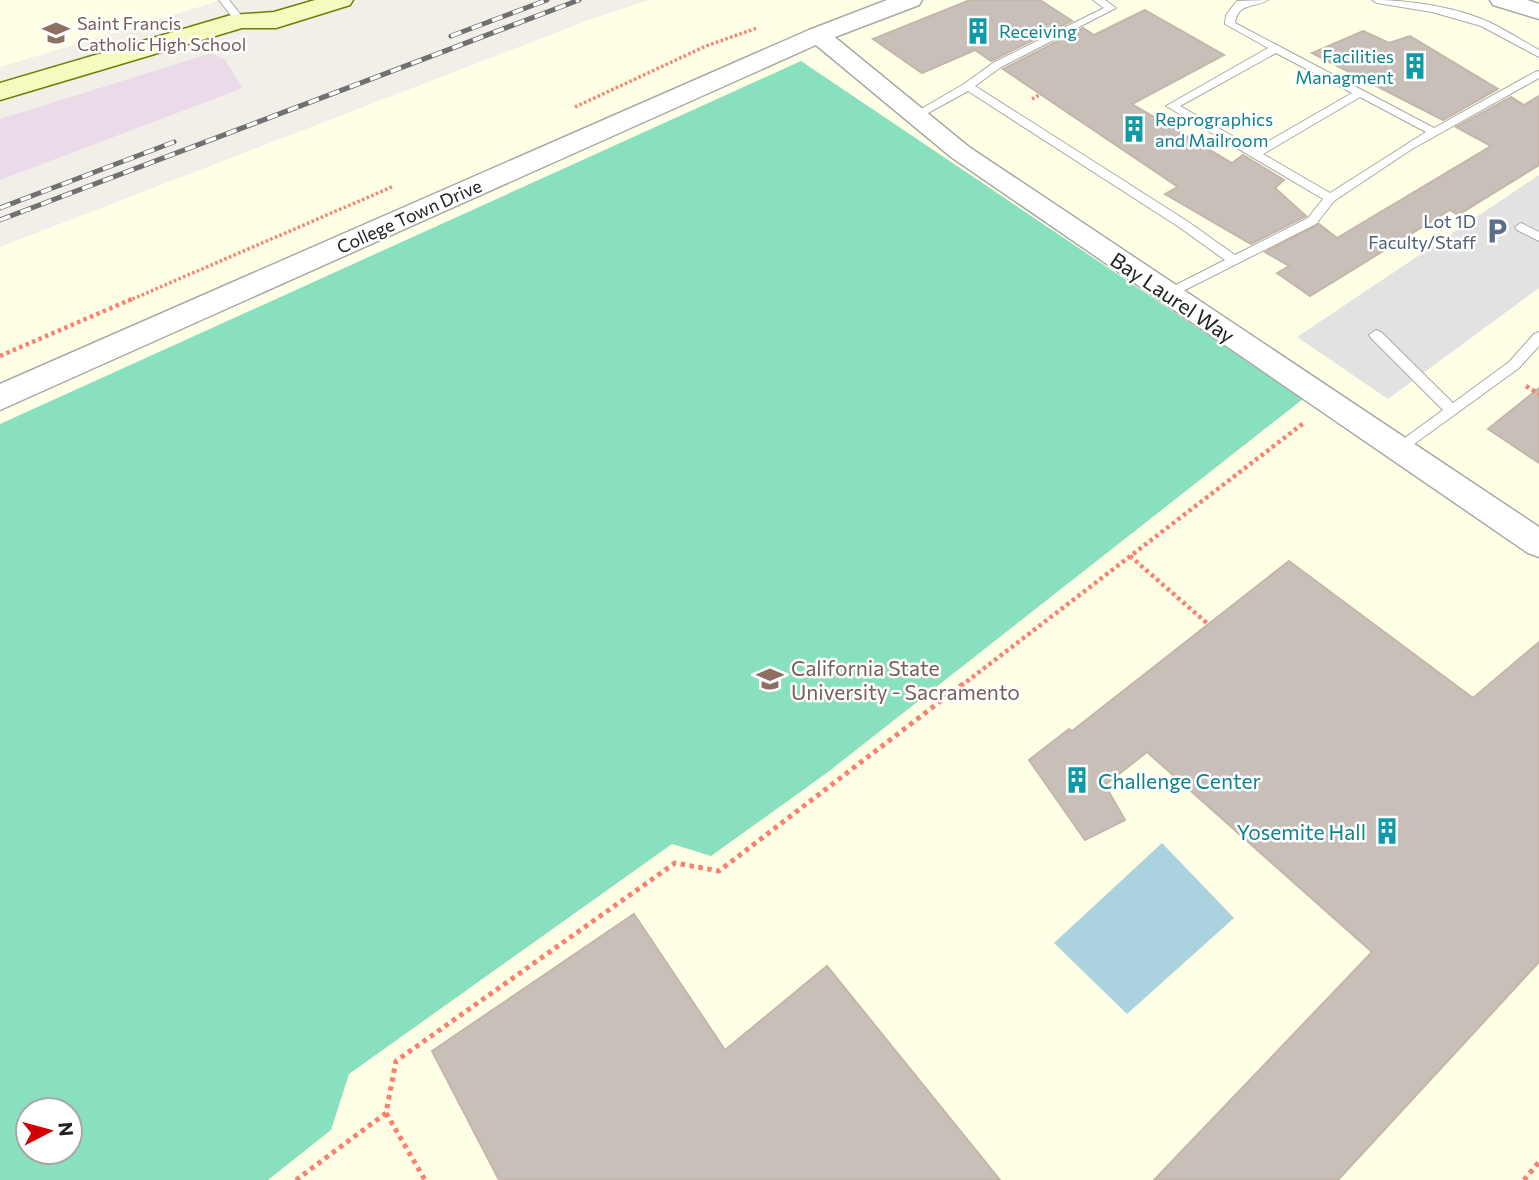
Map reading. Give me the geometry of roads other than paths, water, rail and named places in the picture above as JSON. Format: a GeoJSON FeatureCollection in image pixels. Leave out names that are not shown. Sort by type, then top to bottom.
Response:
{"type":"FeatureCollection","features":[{"type":"Feature","properties":{"kind":"main road"},"geometry":{"type":"LineString","coordinates":[[0,92],[232,10],[274,0]]}},
{"type":"Feature","properties":{"kind":"main road"},"geometry":{"type":"LineString","coordinates":[[232,10],[276,20],[341,0]]}},
{"type":"Feature","properties":{"kind":"street","name":"College Town Drive"},"geometry":{"type":"LineString","coordinates":[[0,398],[818,35],[909,0]]}},
{"type":"Feature","properties":{"kind":"street"},"geometry":{"type":"LineString","coordinates":[[1502,0],[1539,12]]}},
{"type":"Feature","properties":{"kind":"street","name":"Bay Laurel Way"},"geometry":{"type":"LineString","coordinates":[[818,35],[960,152],[1539,544]]}},
{"type":"Feature","properties":{"kind":"lane"},"geometry":{"type":"LineString","coordinates":[[915,116],[968,86],[997,65],[1111,8],[1098,0]]}},
{"type":"Feature","properties":{"kind":"lane"},"geometry":{"type":"LineString","coordinates":[[1263,0],[1241,3],[1231,15],[1230,24],[1434,132]]}},
{"type":"Feature","properties":{"kind":"lane"},"geometry":{"type":"LineString","coordinates":[[1377,0],[1433,9],[1485,24],[1539,54]]}},
{"type":"Feature","properties":{"kind":"lane"},"geometry":{"type":"LineString","coordinates":[[1275,49],[1172,106],[1330,198]]}},
{"type":"Feature","properties":{"kind":"lane"},"geometry":{"type":"LineString","coordinates":[[1169,294],[1312,221],[1330,198],[1434,132],[1539,74]]}},
{"type":"Feature","properties":{"kind":"lane"},"geometry":{"type":"LineString","coordinates":[[968,86],[1183,223],[1234,261]]}},
{"type":"Feature","properties":{"kind":"lane"},"geometry":{"type":"LineString","coordinates":[[1255,154],[1360,93]]}},
{"type":"Feature","properties":{"kind":"lane"},"geometry":{"type":"LineString","coordinates":[[1521,227],[1539,237]]}},
{"type":"Feature","properties":{"kind":"lane"},"geometry":{"type":"LineString","coordinates":[[1376,335],[1452,411]]}},
{"type":"Feature","properties":{"kind":"lane"},"geometry":{"type":"LineString","coordinates":[[1399,450],[1514,366],[1539,337]]}},
{"type":"Feature","properties":{"kind":"water"},"geometry":{"type":"Polygon","coordinates":[[[1162,843],[1234,918],[1127,1014],[1054,943],[1162,843]]]}},
{"type":"Feature","properties":{"kind":"railway"},"geometry":{"type":"LineString","coordinates":[[451,36],[547,0]]}},
{"type":"Feature","properties":{"kind":"railway"},"geometry":{"type":"LineString","coordinates":[[0,220],[579,0]]}},
{"type":"Feature","properties":{"kind":"railway"},"geometry":{"type":"LineString","coordinates":[[0,208],[174,142]]}},
{"type":"Feature","properties":{"kind":"place","name":"Receiving"},"geometry":{"type":"Point","coordinates":[978,31]}},
{"type":"Feature","properties":{"kind":"place","name":"Saint Francis Catholic High School"},"geometry":{"type":"Point","coordinates":[56,33]}},
{"type":"Feature","properties":{"kind":"place","name":"Facilities Managment"},"geometry":{"type":"Point","coordinates":[1415,66]}},
{"type":"Feature","properties":{"kind":"place","name":"Reprographics and Mailroom"},"geometry":{"type":"Point","coordinates":[1134,129]}},
{"type":"Feature","properties":{"kind":"place","name":"Lot 1D Faculty/Staff"},"geometry":{"type":"Point","coordinates":[1497,231]}},
{"type":"Feature","properties":{"kind":"place","name":"California State University - Sacramento"},"geometry":{"type":"Point","coordinates":[770,679]}},
{"type":"Feature","properties":{"kind":"place","name":"Challenge Center"},"geometry":{"type":"Point","coordinates":[1077,780]}},
{"type":"Feature","properties":{"kind":"place","name":"Yosemite Hall"},"geometry":{"type":"Point","coordinates":[1387,831]}}]}
